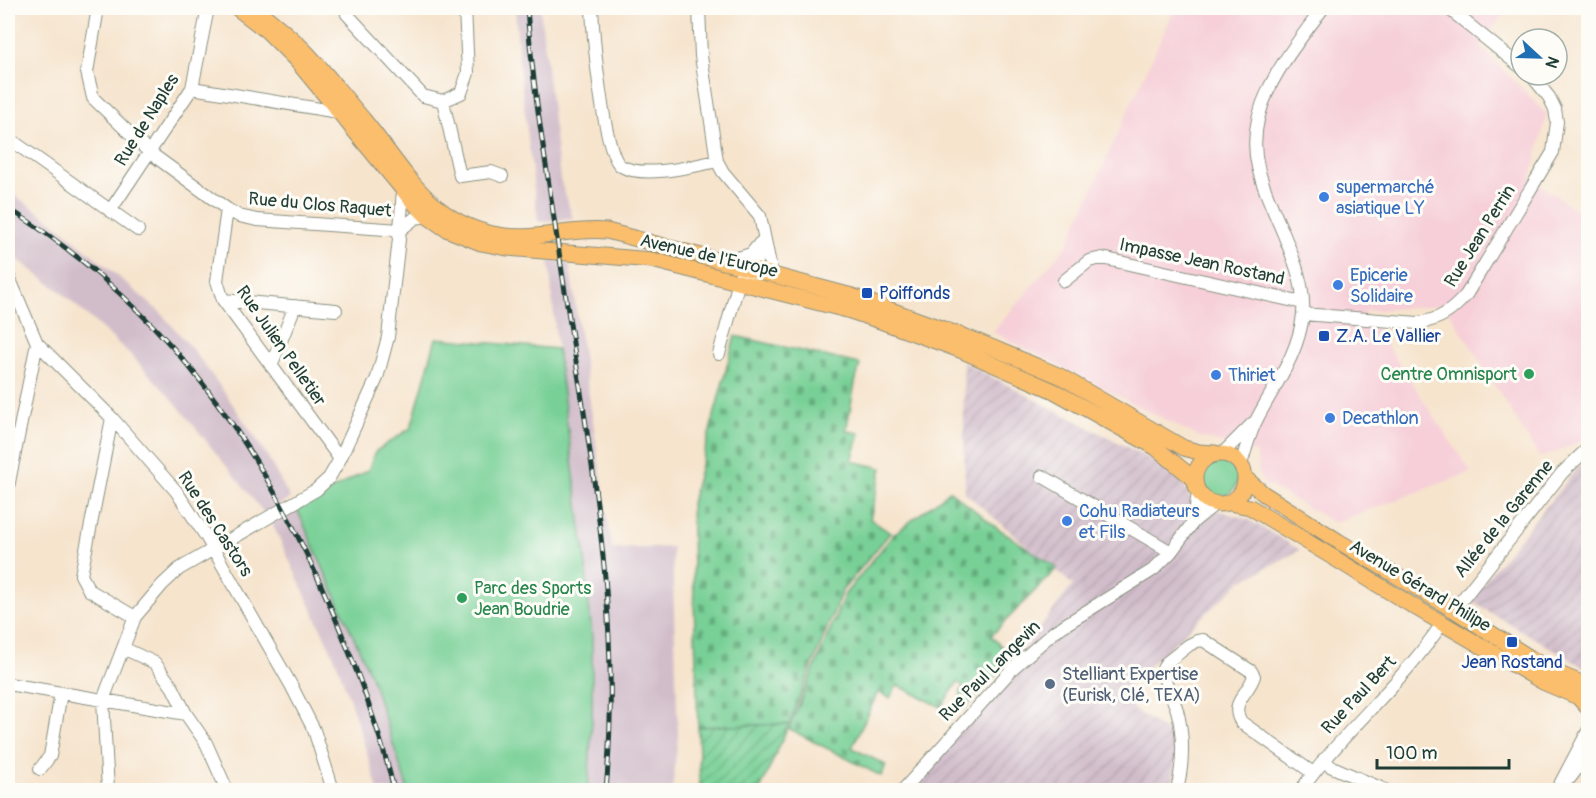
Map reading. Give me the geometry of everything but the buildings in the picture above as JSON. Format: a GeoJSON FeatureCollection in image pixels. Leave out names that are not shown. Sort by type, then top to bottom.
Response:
{"type":"FeatureCollection","features":[{"type":"Feature","properties":{"kind":"main road","name":"Avenue de l'Europe"},"geometry":{"type":"LineString","coordinates":[[237,8],[267,31],[297,61],[427,216],[457,235],[490,246],[640,258],[746,276],[874,319],[960,350],[1044,386],[1155,447],[1196,486]]}},
{"type":"Feature","properties":{"kind":"main road","name":"Avenue de l'Europe"},"geometry":{"type":"LineString","coordinates":[[255,8],[304,51],[365,122],[421,194],[440,210],[463,224],[492,234],[512,237],[580,230],[607,231],[725,262],[746,276],[772,274],[852,296],[979,342],[1060,376],[1184,448],[1199,452],[1219,453]]}},
{"type":"Feature","properties":{"kind":"main road"},"geometry":{"type":"LineString","coordinates":[[1219,453],[1230,455],[1243,471],[1241,493],[1222,503],[1202,498],[1196,486],[1198,465],[1202,460],[1219,453]]}},
{"type":"Feature","properties":{"kind":"main road","name":"Avenue Gérard Philipe"},"geometry":{"type":"LineString","coordinates":[[1243,471],[1264,494],[1328,535],[1548,669],[1588,686]]}},
{"type":"Feature","properties":{"kind":"main road","name":"Avenue Gérard Philipe"},"geometry":{"type":"LineString","coordinates":[[1222,503],[1250,507],[1543,682],[1578,697],[1588,708]]}},
{"type":"Feature","properties":{"kind":"street","name":"Rue du Clos Raquet"},"geometry":{"type":"LineString","coordinates":[[98,8],[87,72],[93,98],[149,152],[239,216],[257,220],[400,230]]}},
{"type":"Feature","properties":{"kind":"street","name":"Rue de Naples"},"geometry":{"type":"LineString","coordinates":[[111,211],[192,88],[208,8]]}},
{"type":"Feature","properties":{"kind":"street"},"geometry":{"type":"LineString","coordinates":[[346,8],[347,14],[423,96],[443,101],[460,93],[468,73],[465,8]]}},
{"type":"Feature","properties":{"kind":"street"},"geometry":{"type":"LineString","coordinates":[[592,8],[600,95],[614,156],[619,165],[633,170],[673,171],[717,161]]}},
{"type":"Feature","properties":{"kind":"street"},"geometry":{"type":"LineString","coordinates":[[699,8],[702,56],[717,161],[723,172],[759,216],[772,274]]}},
{"type":"Feature","properties":{"kind":"street"},"geometry":{"type":"LineString","coordinates":[[1243,471],[1256,420],[1290,361],[1298,337],[1303,308],[1300,274],[1257,165],[1256,134],[1265,95],[1281,64],[1323,8]]}},
{"type":"Feature","properties":{"kind":"street"},"geometry":{"type":"LineString","coordinates":[[1448,8],[1509,57]]}},
{"type":"Feature","properties":{"kind":"street","name":"Rue Jean Perrin"},"geometry":{"type":"LineString","coordinates":[[1303,308],[1418,323],[1432,321],[1450,312],[1466,295],[1553,152],[1557,122],[1555,109],[1550,97],[1541,87]]}},
{"type":"Feature","properties":{"kind":"street"},"geometry":{"type":"LineString","coordinates":[[192,88],[338,112]]}},
{"type":"Feature","properties":{"kind":"street"},"geometry":{"type":"LineString","coordinates":[[443,101],[460,176],[491,172],[502,176]]}},
{"type":"Feature","properties":{"kind":"street"},"geometry":{"type":"LineString","coordinates":[[8,138],[138,230]]}},
{"type":"Feature","properties":{"kind":"street"},"geometry":{"type":"LineString","coordinates":[[108,790],[103,700],[135,617],[179,569],[316,490],[329,478],[340,459],[377,378],[388,337],[403,189]]}},
{"type":"Feature","properties":{"kind":"street","name":"Rue Julien Pelletier"},"geometry":{"type":"LineString","coordinates":[[227,209],[217,281],[223,300],[340,459]]}},
{"type":"Feature","properties":{"kind":"street"},"geometry":{"type":"LineString","coordinates":[[400,230],[415,218],[427,216]]}},
{"type":"Feature","properties":{"kind":"street"},"geometry":{"type":"LineString","coordinates":[[725,262],[751,254],[764,236]]}},
{"type":"Feature","properties":{"kind":"street"},"geometry":{"type":"LineString","coordinates":[[719,354],[746,276],[764,236]]}},
{"type":"Feature","properties":{"kind":"street","name":"Impasse Jean Rostand"},"geometry":{"type":"LineString","coordinates":[[1064,281],[1089,261],[1102,258],[1303,308]]}},
{"type":"Feature","properties":{"kind":"street","name":"Rue des Castors"},"geometry":{"type":"LineString","coordinates":[[8,275],[37,344],[112,418],[176,491],[296,694],[314,730],[333,790]]}},
{"type":"Feature","properties":{"kind":"street"},"geometry":{"type":"LineString","coordinates":[[223,300],[336,310]]}},
{"type":"Feature","properties":{"kind":"street"},"geometry":{"type":"LineString","coordinates":[[271,366],[295,306]]}},
{"type":"Feature","properties":{"kind":"street"},"geometry":{"type":"LineString","coordinates":[[8,487],[37,344]]}},
{"type":"Feature","properties":{"kind":"street"},"geometry":{"type":"LineString","coordinates":[[112,418],[81,575],[89,591],[135,617]]}},
{"type":"Feature","properties":{"kind":"street"},"geometry":{"type":"LineString","coordinates":[[1219,453],[1256,420]]}},
{"type":"Feature","properties":{"kind":"street","name":"Allée de la Garenne"},"geometry":{"type":"LineString","coordinates":[[1454,610],[1562,473],[1584,452]]}},
{"type":"Feature","properties":{"kind":"street"},"geometry":{"type":"LineString","coordinates":[[1042,476],[1171,552]]}},
{"type":"Feature","properties":{"kind":"street","name":"Rue Paul Langevin"},"geometry":{"type":"LineString","coordinates":[[1194,521],[1196,486]]}},
{"type":"Feature","properties":{"kind":"street","name":"Rue Paul Langevin"},"geometry":{"type":"LineString","coordinates":[[903,790],[1014,667],[1055,631],[1153,570],[1171,552],[1194,521],[1222,503]]}},
{"type":"Feature","properties":{"kind":"street","name":"Rue Paul Bert"},"geometry":{"type":"LineString","coordinates":[[1301,790],[1349,730],[1412,664],[1443,622]]}},
{"type":"Feature","properties":{"kind":"street"},"geometry":{"type":"LineString","coordinates":[[1177,790],[1182,760],[1177,711],[1163,675],[1163,669],[1173,657],[1197,641],[1207,642],[1251,671],[1254,676],[1237,706],[1241,723],[1314,773]]}},
{"type":"Feature","properties":{"kind":"street"},"geometry":{"type":"LineString","coordinates":[[123,648],[155,663],[206,743],[227,790]]}},
{"type":"Feature","properties":{"kind":"street"},"geometry":{"type":"LineString","coordinates":[[8,684],[186,714]]}},
{"type":"Feature","properties":{"kind":"street"},"geometry":{"type":"LineString","coordinates":[[40,769],[50,756],[61,693]]}},
{"type":"Feature","properties":{"kind":"street"},"geometry":{"type":"LineString","coordinates":[[1558,790],[1588,731]]}},
{"type":"Feature","properties":{"kind":"street"},"geometry":{"type":"LineString","coordinates":[[1558,790],[1588,754]]}},
{"type":"Feature","properties":{"kind":"street"},"geometry":{"type":"LineString","coordinates":[[1324,759],[1330,766],[1385,790]]}},
{"type":"Feature","properties":{"kind":"shaded area"},"geometry":{"type":"Polygon","coordinates":[[[515,8],[540,8],[560,179],[573,218],[538,222],[519,63],[515,8]]]}},
{"type":"Feature","properties":{"kind":"shaded area"},"geometry":{"type":"Polygon","coordinates":[[[1175,8],[1508,8],[1480,46],[1509,75],[1509,87],[1520,87],[1547,114],[1531,178],[1588,218],[1588,439],[1540,458],[1445,305],[1364,311],[1471,472],[1334,523],[1261,481],[1256,453],[1197,436],[993,332],[1067,245],[1175,8]]]}},
{"type":"Feature","properties":{"kind":"shaded area"},"geometry":{"type":"Polygon","coordinates":[[[8,191],[56,224],[160,312],[195,352],[227,396],[265,452],[290,498],[265,514],[174,401],[129,353],[62,293],[8,252],[8,191]]]}},
{"type":"Feature","properties":{"kind":"shaded area"},"geometry":{"type":"Polygon","coordinates":[[[549,261],[569,262],[612,549],[672,547],[678,736],[672,790],[588,790],[592,720],[592,639],[585,557],[557,349],[549,261]]]}},
{"type":"Feature","properties":{"kind":"shaded area"},"geometry":{"type":"Polygon","coordinates":[[[963,362],[1177,473],[1193,502],[1249,520],[1300,550],[1241,581],[1127,686],[1133,709],[1175,740],[1177,750],[1172,790],[913,790],[1073,585],[965,493],[963,362]]]}},
{"type":"Feature","properties":{"kind":"shaded area"},"geometry":{"type":"Polygon","coordinates":[[[1588,455],[1588,670],[1469,600],[1588,455]]]}},
{"type":"Feature","properties":{"kind":"shaded area"},"geometry":{"type":"Polygon","coordinates":[[[297,509],[371,676],[408,790],[378,790],[337,663],[272,523],[297,509]]]}},
{"type":"Feature","properties":{"kind":"green space"},"geometry":{"type":"Polygon","coordinates":[[[735,336],[860,364],[846,431],[860,433],[852,461],[882,468],[870,519],[890,533],[842,591],[789,724],[698,727],[691,503],[735,336]]]}},
{"type":"Feature","properties":{"kind":"green space","name":"Parc des Sports Jean Boudrie"},"geometry":{"type":"Polygon","coordinates":[[[436,338],[557,349],[585,557],[592,639],[592,720],[588,790],[408,790],[371,676],[297,509],[368,470],[376,451],[411,428],[436,338]]]}},
{"type":"Feature","properties":{"kind":"green space"},"geometry":{"type":"Polygon","coordinates":[[[1220,462],[1232,467],[1237,479],[1232,491],[1220,496],[1208,491],[1203,479],[1208,467],[1220,462]]]}},
{"type":"Feature","properties":{"kind":"green space"},"geometry":{"type":"Polygon","coordinates":[[[950,491],[996,527],[1057,568],[991,636],[1012,657],[965,709],[960,698],[963,686],[958,682],[941,707],[897,685],[890,698],[878,692],[852,748],[886,765],[881,776],[789,729],[845,594],[894,534],[950,491]]]}},
{"type":"Feature","properties":{"kind":"green space"},"geometry":{"type":"Polygon","coordinates":[[[789,724],[760,790],[700,790],[698,727],[789,724]]]}},
{"type":"Feature","properties":{"kind":"railway"},"geometry":{"type":"LineString","coordinates":[[527,8],[538,115],[601,534],[606,585],[610,687],[606,790]]}},
{"type":"Feature","properties":{"kind":"railway"},"geometry":{"type":"LineString","coordinates":[[8,208],[65,247],[116,290],[162,336],[204,385],[241,437],[275,493],[334,615],[368,701],[394,790]]}},
{"type":"Feature","properties":{"kind":"place","name":"supermarché asiatique LY"},"geometry":{"type":"Point","coordinates":[1324,197]}},
{"type":"Feature","properties":{"kind":"place","name":"Epicerie Solidaire"},"geometry":{"type":"Point","coordinates":[1338,285]}},
{"type":"Feature","properties":{"kind":"place","name":"Poiffonds"},"geometry":{"type":"Point","coordinates":[867,293]}},
{"type":"Feature","properties":{"kind":"place","name":"Z.A. Le Vallier"},"geometry":{"type":"Point","coordinates":[1324,336]}},
{"type":"Feature","properties":{"kind":"place","name":"Centre Omnisport"},"geometry":{"type":"Point","coordinates":[1529,374]}},
{"type":"Feature","properties":{"kind":"place","name":"Thiriet"},"geometry":{"type":"Point","coordinates":[1216,375]}},
{"type":"Feature","properties":{"kind":"place","name":"Decathlon"},"geometry":{"type":"Point","coordinates":[1330,418]}},
{"type":"Feature","properties":{"kind":"place","name":"Cohu Radiateurs et Fils"},"geometry":{"type":"Point","coordinates":[1067,521]}},
{"type":"Feature","properties":{"kind":"place","name":"Parc des Sports Jean Boudrie"},"geometry":{"type":"Point","coordinates":[462,598]}},
{"type":"Feature","properties":{"kind":"place","name":"Jean Rostand"},"geometry":{"type":"Point","coordinates":[1512,642]}},
{"type":"Feature","properties":{"kind":"place","name":"Stelliant Expertise (Eurisk, Clé, TEXA)"},"geometry":{"type":"Point","coordinates":[1050,684]}}]}
